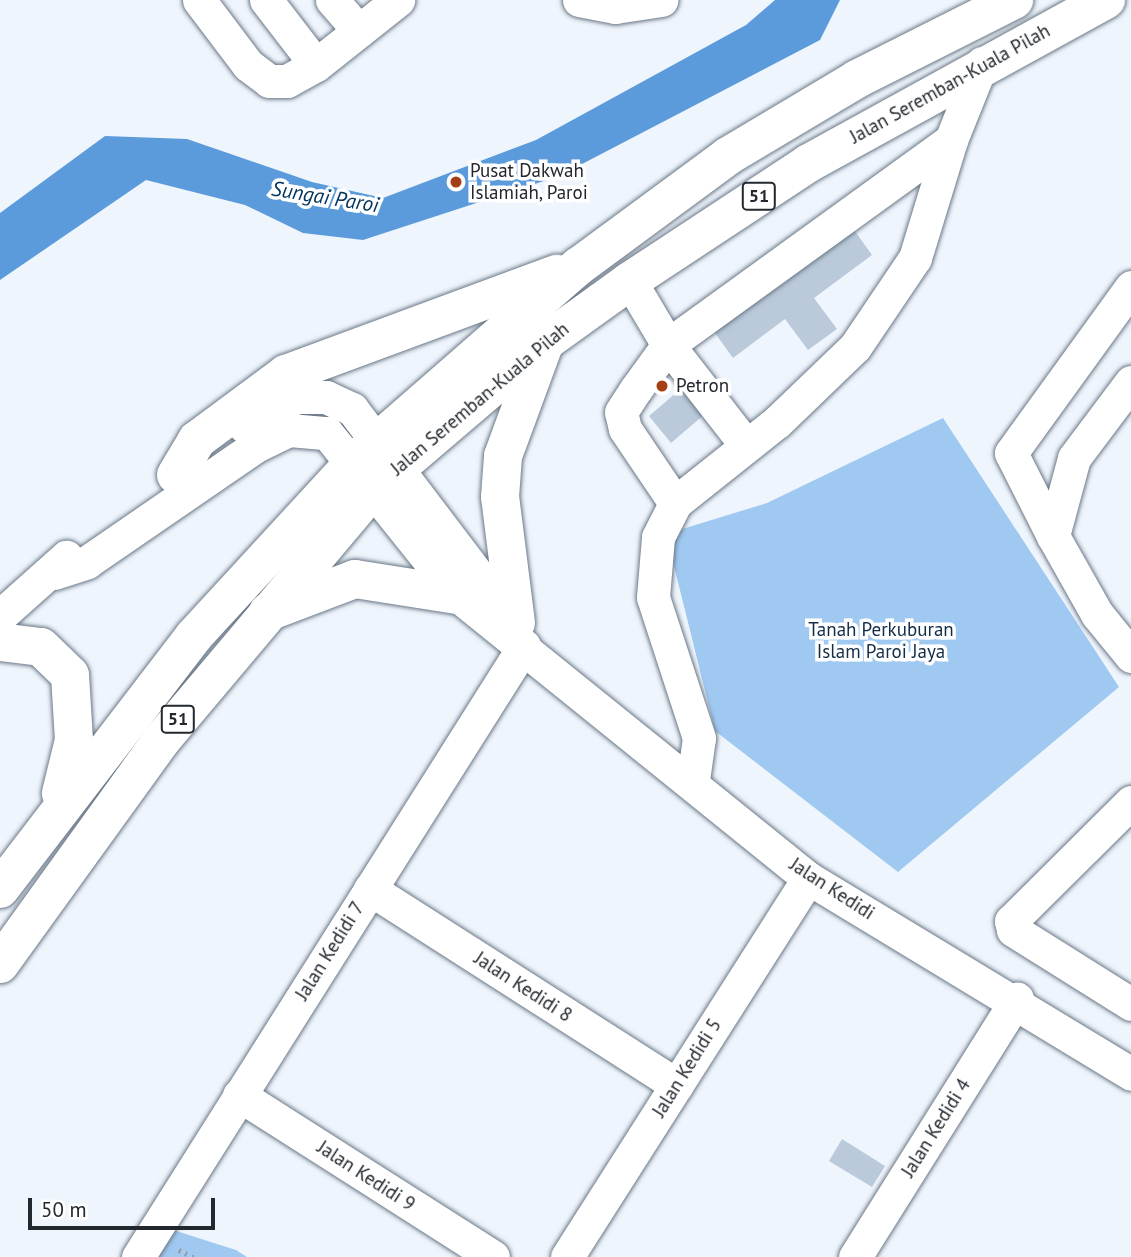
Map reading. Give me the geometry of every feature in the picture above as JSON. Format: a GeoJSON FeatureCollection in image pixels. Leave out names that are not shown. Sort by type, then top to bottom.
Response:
{"type":"FeatureCollection","features":[{"type":"Feature","properties":{"kind":"highway","name":"Jalan Seremban-Kuala Pilah"},"geometry":{"type":"LineString","coordinates":[[0,889],[58,805],[194,636],[375,466],[579,266],[728,156],[857,79],[1014,0]]}},
{"type":"Feature","properties":{"kind":"highway","name":"Jalan Seremban-Kuala Pilah"},"geometry":{"type":"LineString","coordinates":[[0,964],[160,742],[263,614],[375,466],[630,281],[809,163],[982,63],[1106,0]]}},
{"type":"Feature","properties":{"kind":"highway"},"geometry":{"type":"LineString","coordinates":[[176,475],[197,440],[286,374],[579,266]]}},
{"type":"Feature","properties":{"kind":"highway"},"geometry":{"type":"LineString","coordinates":[[520,635],[500,497],[503,456],[545,342]]}},
{"type":"Feature","properties":{"kind":"highway"},"geometry":{"type":"LineString","coordinates":[[263,614],[355,579],[457,595]]}},
{"type":"Feature","properties":{"kind":"highway"},"geometry":{"type":"LineString","coordinates":[[0,642],[41,647],[70,674],[74,740],[58,805]]}},
{"type":"Feature","properties":{"kind":"street"},"geometry":{"type":"LineString","coordinates":[[199,0],[248,65],[269,81],[287,81],[316,65],[398,0]]}},
{"type":"Feature","properties":{"kind":"street"},"geometry":{"type":"LineString","coordinates":[[266,0],[316,65]]}},
{"type":"Feature","properties":{"kind":"street"},"geometry":{"type":"LineString","coordinates":[[332,0],[359,31]]}},
{"type":"Feature","properties":{"kind":"street"},"geometry":{"type":"LineString","coordinates":[[579,0],[615,7],[661,0]]}},
{"type":"Feature","properties":{"kind":"street"},"geometry":{"type":"LineString","coordinates":[[693,780],[699,738],[653,597],[658,537],[675,503],[855,347],[915,258],[951,140],[982,63]]}},
{"type":"Feature","properties":{"kind":"street"},"geometry":{"type":"LineString","coordinates":[[675,503],[625,429],[621,412],[668,345],[951,140]]}},
{"type":"Feature","properties":{"kind":"street"},"geometry":{"type":"LineString","coordinates":[[630,281],[668,345],[745,444]]}},
{"type":"Feature","properties":{"kind":"street"},"geometry":{"type":"LineString","coordinates":[[1131,287],[1011,453],[1097,614],[1131,656]]}},
{"type":"Feature","properties":{"kind":"street"},"geometry":{"type":"LineString","coordinates":[[1053,536],[1074,458],[1131,382]]}},
{"type":"Feature","properties":{"kind":"street"},"geometry":{"type":"LineString","coordinates":[[0,616],[54,573],[76,544],[273,405],[296,397],[326,397],[352,409],[375,466],[457,595],[520,635]]}},
{"type":"Feature","properties":{"kind":"street"},"geometry":{"type":"LineString","coordinates":[[54,573],[87,562],[289,430],[327,433],[375,466],[520,635]]}},
{"type":"Feature","properties":{"kind":"street","name":"Jalan Kedidi"},"geometry":{"type":"LineString","coordinates":[[520,635],[808,878],[1017,999],[1131,1074]]}},
{"type":"Feature","properties":{"kind":"street","name":"Jalan Kedidi 7"},"geometry":{"type":"LineString","coordinates":[[138,1257],[370,889],[520,635]]}},
{"type":"Feature","properties":{"kind":"street"},"geometry":{"type":"LineString","coordinates":[[1131,802],[1014,914],[1013,930],[1131,1004]]}},
{"type":"Feature","properties":{"kind":"street","name":"Jalan Kedidi 5"},"geometry":{"type":"LineString","coordinates":[[567,1257],[808,878]]}},
{"type":"Feature","properties":{"kind":"street","name":"Jalan Kedidi 8"},"geometry":{"type":"LineString","coordinates":[[370,889],[677,1085]]}},
{"type":"Feature","properties":{"kind":"street","name":"Jalan Kedidi 4"},"geometry":{"type":"LineString","coordinates":[[855,1257],[1017,999]]}},
{"type":"Feature","properties":{"kind":"street","name":"Jalan Kedidi 9"},"geometry":{"type":"LineString","coordinates":[[239,1095],[493,1257]]}},
{"type":"Feature","properties":{"kind":"path"},"geometry":{"type":"LineString","coordinates":[[175,1257],[181,1247],[193,1257]]}},
{"type":"Feature","properties":{"kind":"green space","name":"Tanah Perkuburan Islam Paroi Jaya"},"geometry":{"type":"Polygon","coordinates":[[[943,418],[1119,687],[898,872],[715,731],[666,534],[767,503],[943,418]]]}},
{"type":"Feature","properties":{"kind":"green space"},"geometry":{"type":"Polygon","coordinates":[[[170,1229],[236,1250],[247,1257],[157,1257],[170,1229]]]}},
{"type":"Feature","properties":{"kind":"water","name":"Sungai Paroi"},"geometry":{"type":"Polygon","coordinates":[[[775,0],[840,0],[820,40],[559,176],[363,240],[303,233],[245,205],[146,180],[0,280],[0,213],[105,136],[187,139],[312,182],[383,198],[536,140],[746,25],[775,0]]]}},
{"type":"Feature","properties":{"kind":"building"},"geometry":{"type":"Polygon","coordinates":[[[852,227],[872,255],[814,298],[837,329],[808,350],[785,319],[733,358],[712,329],[852,227]]]}},
{"type":"Feature","properties":{"kind":"building"},"geometry":{"type":"Polygon","coordinates":[[[683,387],[705,414],[671,443],[649,416],[683,387]]]}},
{"type":"Feature","properties":{"kind":"building"},"geometry":{"type":"Polygon","coordinates":[[[842,1139],[885,1166],[872,1187],[829,1161],[842,1139]]]}},
{"type":"Feature","properties":{"kind":"place","name":"Pusat Dakwah Islamiah, Paroi"},"geometry":{"type":"Point","coordinates":[456,182]}},
{"type":"Feature","properties":{"kind":"place","name":"Petron"},"geometry":{"type":"Point","coordinates":[662,386]}}]}
